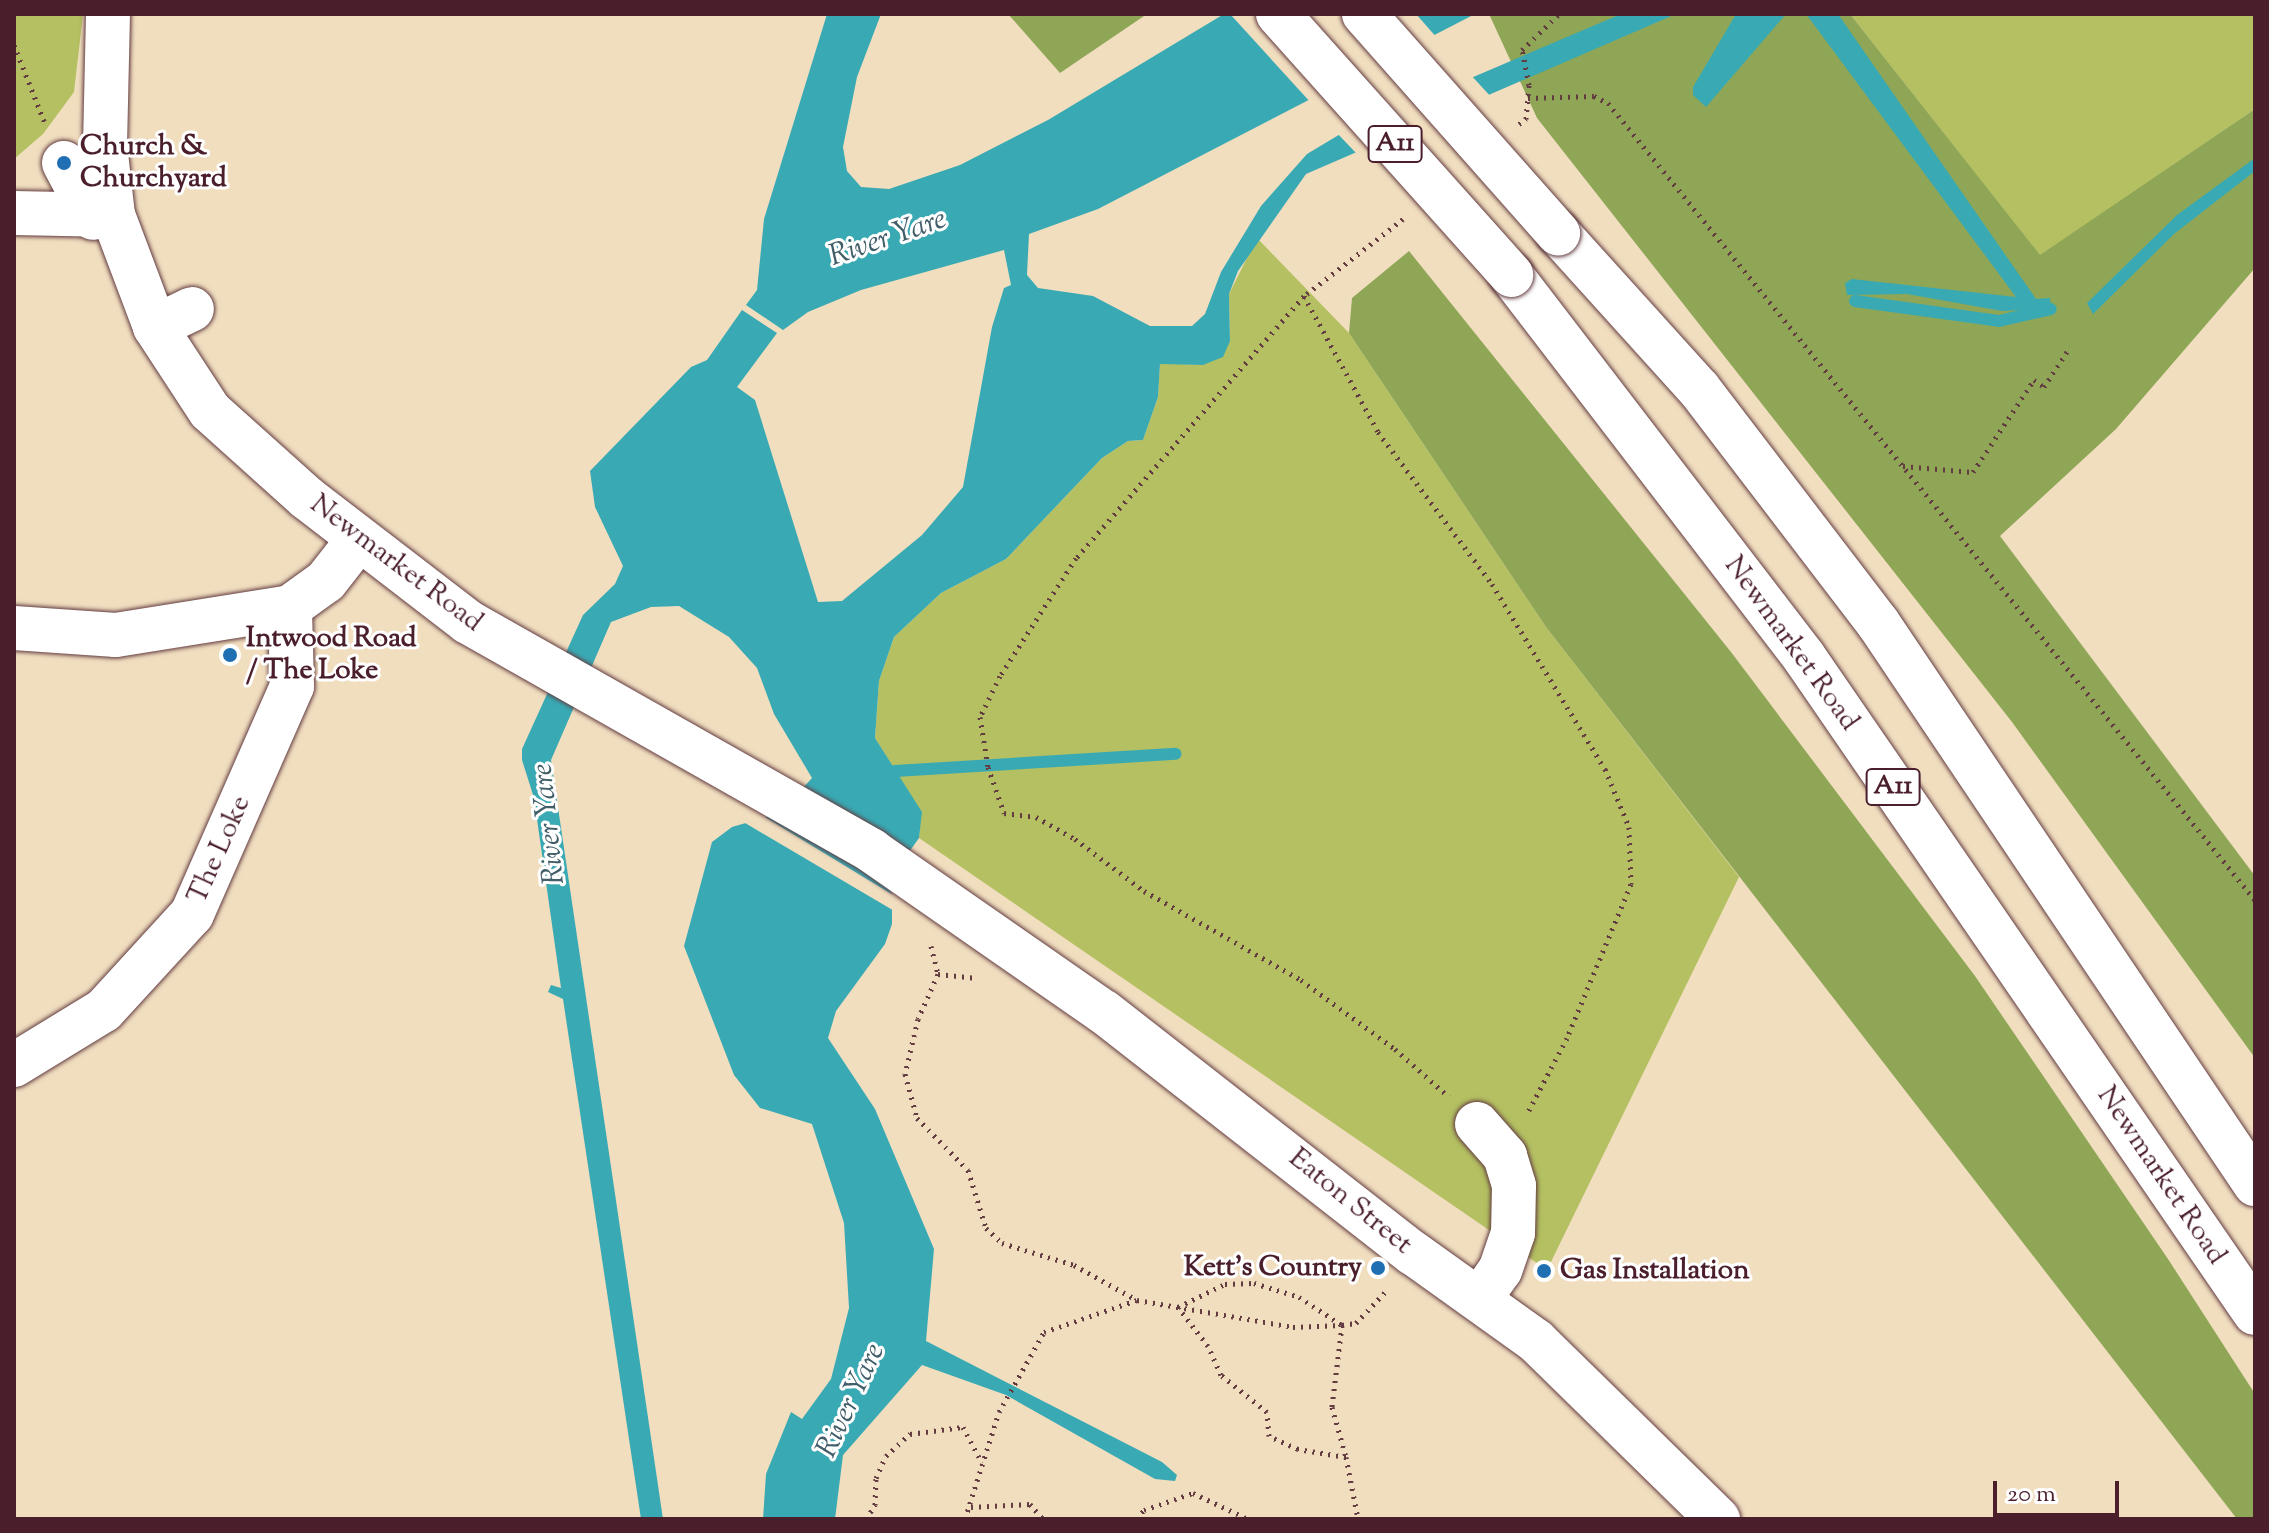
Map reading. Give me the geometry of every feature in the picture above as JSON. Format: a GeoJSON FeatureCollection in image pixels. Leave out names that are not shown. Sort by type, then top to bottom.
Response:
{"type":"FeatureCollection","features":[{"type":"Feature","properties":{"kind":"main road","name":"Newmarket Road"},"geometry":{"type":"LineString","coordinates":[[108,14],[103,216],[173,318],[210,411],[358,540],[484,630],[872,851],[960,910]]}},
{"type":"Feature","properties":{"kind":"main road","name":"Newmarket Road"},"geometry":{"type":"LineString","coordinates":[[1278,14],[1511,275],[1804,657],[2255,1313]]}},
{"type":"Feature","properties":{"kind":"main road","name":"A11"},"geometry":{"type":"LineString","coordinates":[[1364,14],[1699,389],[1878,623],[2255,1184]]}},
{"type":"Feature","properties":{"kind":"main road"},"geometry":{"type":"LineString","coordinates":[[64,163],[103,216]]}},
{"type":"Feature","properties":{"kind":"main road"},"geometry":{"type":"LineString","coordinates":[[14,213],[103,216]]}},
{"type":"Feature","properties":{"kind":"main road"},"geometry":{"type":"LineString","coordinates":[[14,628],[116,635],[290,607],[326,581],[358,540]]}},
{"type":"Feature","properties":{"kind":"main road","name":"The Loke"},"geometry":{"type":"LineString","coordinates":[[14,1065],[104,1010],[192,914],[292,686],[290,607]]}},
{"type":"Feature","properties":{"kind":"main road","name":"Eaton Street"},"geometry":{"type":"LineString","coordinates":[[960,910],[1104,1012],[1413,1253],[1536,1341],[1718,1519]]}},
{"type":"Feature","properties":{"kind":"main road"},"geometry":{"type":"LineString","coordinates":[[1480,1299],[1500,1270],[1513,1233],[1514,1186],[1491,1140]]}},
{"type":"Feature","properties":{"kind":"path"},"geometry":{"type":"LineString","coordinates":[[1529,85],[1522,50],[1559,14]]}},
{"type":"Feature","properties":{"kind":"path"},"geometry":{"type":"LineString","coordinates":[[14,45],[45,123]]}},
{"type":"Feature","properties":{"kind":"path"},"geometry":{"type":"LineString","coordinates":[[1528,98],[1594,96],[1608,103],[2255,900]]}},
{"type":"Feature","properties":{"kind":"path"},"geometry":{"type":"LineString","coordinates":[[1304,296],[1378,432],[1492,584],[1597,756],[1629,827],[1631,884],[1609,944],[1491,1140],[1395,1049],[1301,980],[1144,891],[1036,817],[1004,813],[988,767],[980,717],[1000,676],[1076,558],[1304,296]]}},
{"type":"Feature","properties":{"kind":"path"},"geometry":{"type":"LineString","coordinates":[[1902,466],[1973,472],[2034,380],[2044,387],[2070,347]]}},
{"type":"Feature","properties":{"kind":"path"},"geometry":{"type":"LineString","coordinates":[[938,974],[918,1019],[905,1074],[917,1118],[968,1170],[986,1228],[1002,1243],[1074,1265],[1137,1300],[1293,1327],[1356,1323],[1383,1296]]}},
{"type":"Feature","properties":{"kind":"path"},"geometry":{"type":"LineString","coordinates":[[1178,1307],[1225,1284],[1254,1283],[1299,1297],[1342,1325]]}},
{"type":"Feature","properties":{"kind":"path"},"geometry":{"type":"LineString","coordinates":[[965,1519],[999,1412],[1044,1332],[1137,1300]]}},
{"type":"Feature","properties":{"kind":"path"},"geometry":{"type":"LineString","coordinates":[[1178,1307],[1208,1346],[1221,1375],[1267,1412],[1269,1436],[1322,1455],[1346,1457]]}},
{"type":"Feature","properties":{"kind":"path"},"geometry":{"type":"LineString","coordinates":[[1342,1325],[1332,1407],[1358,1519]]}},
{"type":"Feature","properties":{"kind":"path"},"geometry":{"type":"LineString","coordinates":[[866,1519],[875,1505],[876,1478],[886,1456],[910,1434],[963,1427],[982,1462]]}},
{"type":"Feature","properties":{"kind":"path"},"geometry":{"type":"LineString","coordinates":[[1137,1519],[1144,1510],[1193,1493],[1248,1519]]}},
{"type":"Feature","properties":{"kind":"path"},"geometry":{"type":"LineString","coordinates":[[971,1507],[1030,1504],[1043,1519]]}},
{"type":"Feature","properties":{"kind":"green space"},"geometry":{"type":"Polygon","coordinates":[[[14,14],[83,14],[74,92],[43,134],[14,159],[14,14]]]}},
{"type":"Feature","properties":{"kind":"green space"},"geometry":{"type":"Polygon","coordinates":[[[1008,14],[1147,14],[1060,73],[1008,14]]]}},
{"type":"Feature","properties":{"kind":"green space"},"geometry":{"type":"Polygon","coordinates":[[[1489,14],[1850,14],[2040,255],[2255,109],[2255,268],[2116,429],[2000,536],[2255,876],[2255,1058],[2012,722],[1537,118],[1489,14]]]}},
{"type":"Feature","properties":{"kind":"green space"},"geometry":{"type":"Polygon","coordinates":[[[1850,14],[2255,14],[2255,109],[2040,256],[1850,14]]]}},
{"type":"Feature","properties":{"kind":"green space"},"geometry":{"type":"Polygon","coordinates":[[[1257,238],[1349,333],[1546,627],[1739,877],[1547,1270],[919,838],[921,812],[875,738],[879,681],[894,637],[941,593],[1006,559],[1102,458],[1128,441],[1143,440],[1158,397],[1160,363],[1203,365],[1230,341],[1229,294],[1257,238]]]}},
{"type":"Feature","properties":{"kind":"green space"},"geometry":{"type":"Polygon","coordinates":[[[1409,251],[1731,652],[1975,976],[2168,1259],[2255,1394],[2255,1519],[2237,1519],[1546,627],[1349,333],[1352,298],[1409,251]]]}},
{"type":"Feature","properties":{"kind":"water","name":"River Yare"},"geometry":{"type":"Polygon","coordinates":[[[827,14],[881,14],[857,77],[843,147],[847,171],[861,187],[889,189],[960,165],[1048,120],[1224,14],[1475,14],[1098,209],[1029,234],[1027,275],[1038,288],[1093,296],[1150,326],[1192,326],[1205,314],[1221,272],[1261,206],[1307,154],[1342,133],[1621,14],[1676,14],[1306,174],[1238,271],[1229,294],[1230,341],[1223,357],[1203,365],[1160,364],[1158,397],[1143,440],[1128,441],[1102,458],[1006,559],[941,593],[894,637],[879,681],[875,738],[922,812],[919,838],[892,876],[892,924],[885,944],[836,1011],[828,1038],[875,1109],[934,1249],[926,1341],[1162,1462],[1177,1475],[1175,1481],[1155,1479],[1006,1395],[922,1365],[843,1455],[835,1519],[763,1519],[766,1474],[791,1412],[802,1419],[831,1379],[849,1308],[844,1223],[812,1124],[760,1108],[734,1075],[684,946],[712,842],[732,827],[780,813],[812,778],[774,714],[757,668],[729,637],[679,606],[651,607],[611,622],[551,760],[663,1519],[641,1519],[563,999],[548,992],[551,985],[561,988],[534,798],[522,760],[522,749],[583,615],[615,584],[623,566],[595,507],[590,471],[691,367],[707,360],[742,310],[777,333],[737,387],[755,400],[818,602],[842,601],[922,535],[963,487],[992,327],[1004,288],[1011,285],[1004,250],[861,290],[808,312],[783,330],[746,305],[757,290],[764,219],[827,14]]]}},
{"type":"Feature","properties":{"kind":"water"},"geometry":{"type":"Polygon","coordinates":[[[1736,14],[1786,14],[1706,107],[1693,95],[1693,87],[1736,14]]]}},
{"type":"Feature","properties":{"kind":"water"},"geometry":{"type":"Polygon","coordinates":[[[1806,14],[1838,14],[2036,299],[2050,298],[2051,309],[2002,311],[1907,294],[1847,295],[1845,283],[1852,279],[2016,297],[1806,14]]]}},
{"type":"Feature","properties":{"kind":"water"},"geometry":{"type":"Polygon","coordinates":[[[2255,158],[2255,171],[2174,234],[2093,314],[2087,303],[2177,215],[2255,158]]]}},
{"type":"Feature","properties":{"kind":"pier"},"geometry":{"type":"Polygon","coordinates":[[[1230,14],[1416,14],[1438,39],[1312,104],[1230,14]]]}},
{"type":"Feature","properties":{"kind":"pier"},"geometry":{"type":"Polygon","coordinates":[[[1470,74],[1492,98],[1356,153],[1336,132],[1470,74]]]}},
{"type":"Feature","properties":{"kind":"pier"},"geometry":{"type":"Polygon","coordinates":[[[760,814],[893,895],[881,878],[895,849],[915,850],[896,878],[896,912],[740,820],[760,814]]]}},
{"type":"Feature","properties":{"kind":"waterway"},"geometry":{"type":"LineString","coordinates":[[1855,301],[1999,321],[2051,309]]}},
{"type":"Feature","properties":{"kind":"waterway"},"geometry":{"type":"LineString","coordinates":[[895,771],[1175,754]]}},
{"type":"Feature","properties":{"kind":"place","name":"Church & Churchyard"},"geometry":{"type":"Point","coordinates":[64,163]}},
{"type":"Feature","properties":{"kind":"place","name":"Intwood Road / The Loke"},"geometry":{"type":"Point","coordinates":[230,655]}},
{"type":"Feature","properties":{"kind":"place","name":"Kett's Country"},"geometry":{"type":"Point","coordinates":[1378,1268]}},
{"type":"Feature","properties":{"kind":"place","name":"Gas Installation"},"geometry":{"type":"Point","coordinates":[1544,1271]}}]}
